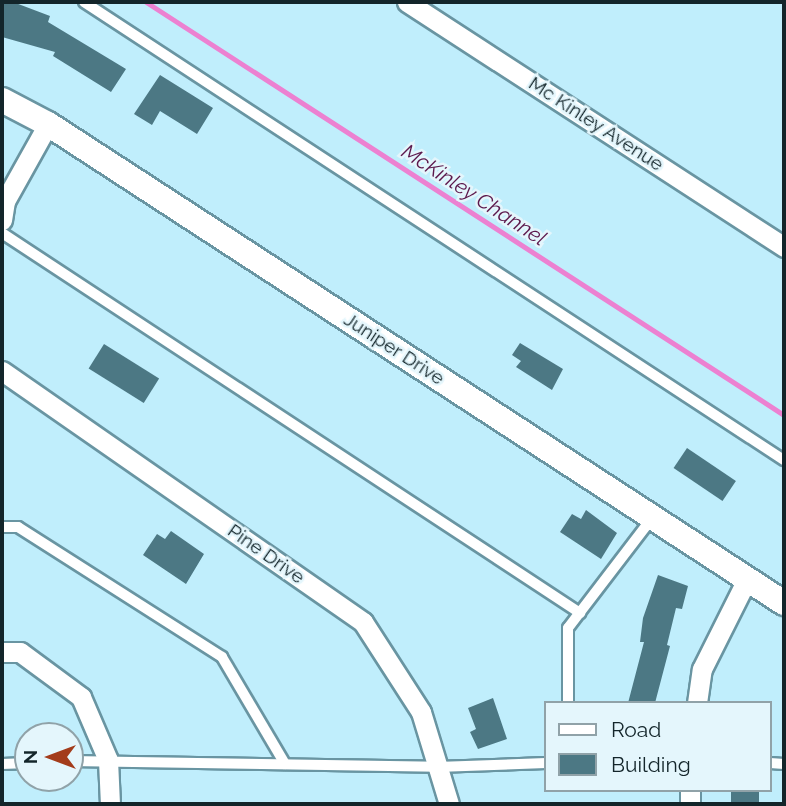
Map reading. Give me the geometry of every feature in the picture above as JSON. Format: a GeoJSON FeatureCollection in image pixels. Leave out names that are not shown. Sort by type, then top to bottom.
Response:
{"type":"FeatureCollection","features":[{"type":"Feature","properties":{"kind":"street","name":"Mc Kinley Avenue"},"geometry":{"type":"LineString","coordinates":[[407,2],[784,247]]}},
{"type":"Feature","properties":{"kind":"street","name":"Juniper Drive"},"geometry":{"type":"LineString","coordinates":[[2,100],[48,124],[784,603]]}},
{"type":"Feature","properties":{"kind":"street"},"geometry":{"type":"LineString","coordinates":[[2,220],[5,201],[48,124]]}},
{"type":"Feature","properties":{"kind":"street","name":"Pine Drive"},"geometry":{"type":"LineString","coordinates":[[2,371],[363,622],[421,712],[449,804]]}},
{"type":"Feature","properties":{"kind":"street"},"geometry":{"type":"LineString","coordinates":[[697,701],[702,669],[747,579]]}},
{"type":"Feature","properties":{"kind":"street"},"geometry":{"type":"LineString","coordinates":[[2,652],[20,652],[81,697],[108,760],[110,804]]}},
{"type":"Feature","properties":{"kind":"lane"},"geometry":{"type":"LineString","coordinates":[[84,2],[784,460]]}},
{"type":"Feature","properties":{"kind":"lane"},"geometry":{"type":"LineString","coordinates":[[2,233],[580,612]]}},
{"type":"Feature","properties":{"kind":"lane"},"geometry":{"type":"LineString","coordinates":[[568,701],[568,628],[653,518]]}},
{"type":"Feature","properties":{"kind":"lane"},"geometry":{"type":"LineString","coordinates":[[2,527],[18,527],[222,657],[285,764]]}},
{"type":"Feature","properties":{"kind":"lane"},"geometry":{"type":"LineString","coordinates":[[84,761],[438,767],[544,763]]}},
{"type":"Feature","properties":{"kind":"building"},"geometry":{"type":"Polygon","coordinates":[[[2,2],[13,2],[50,16],[48,22],[126,69],[111,92],[53,56],[55,52],[2,37],[2,2]]]}},
{"type":"Feature","properties":{"kind":"building"},"geometry":{"type":"Polygon","coordinates":[[[160,75],[213,108],[197,134],[160,111],[152,125],[134,114],[160,75]]]}},
{"type":"Feature","properties":{"kind":"building"},"geometry":{"type":"Polygon","coordinates":[[[520,343],[563,369],[552,390],[516,367],[521,361],[512,355],[520,343]]]}},
{"type":"Feature","properties":{"kind":"building"},"geometry":{"type":"Polygon","coordinates":[[[104,344],[159,378],[144,403],[89,369],[104,344]]]}},
{"type":"Feature","properties":{"kind":"building"},"geometry":{"type":"Polygon","coordinates":[[[687,448],[736,481],[722,501],[674,468],[687,448]]]}},
{"type":"Feature","properties":{"kind":"building"},"geometry":{"type":"Polygon","coordinates":[[[586,510],[617,533],[601,559],[560,532],[572,514],[581,519],[586,510]]]}},
{"type":"Feature","properties":{"kind":"building"},"geometry":{"type":"Polygon","coordinates":[[[171,531],[204,554],[186,584],[143,555],[157,534],[165,539],[171,531]]]}},
{"type":"Feature","properties":{"kind":"building"},"geometry":{"type":"Polygon","coordinates":[[[658,575],[688,586],[682,609],[676,608],[667,645],[670,646],[656,701],[629,701],[644,642],[640,642],[643,618],[658,575]]]}},
{"type":"Feature","properties":{"kind":"building"},"geometry":{"type":"Polygon","coordinates":[[[493,698],[507,739],[478,749],[470,732],[476,729],[468,708],[493,698]]]}},
{"type":"Feature","properties":{"kind":"building"},"geometry":{"type":"Polygon","coordinates":[[[731,792],[759,792],[759,804],[731,804],[731,792]]]}},
{"type":"Feature","properties":{"kind":"waterway","name":"McKinley Channel"},"geometry":{"type":"LineString","coordinates":[[146,2],[784,415]]}}]}
